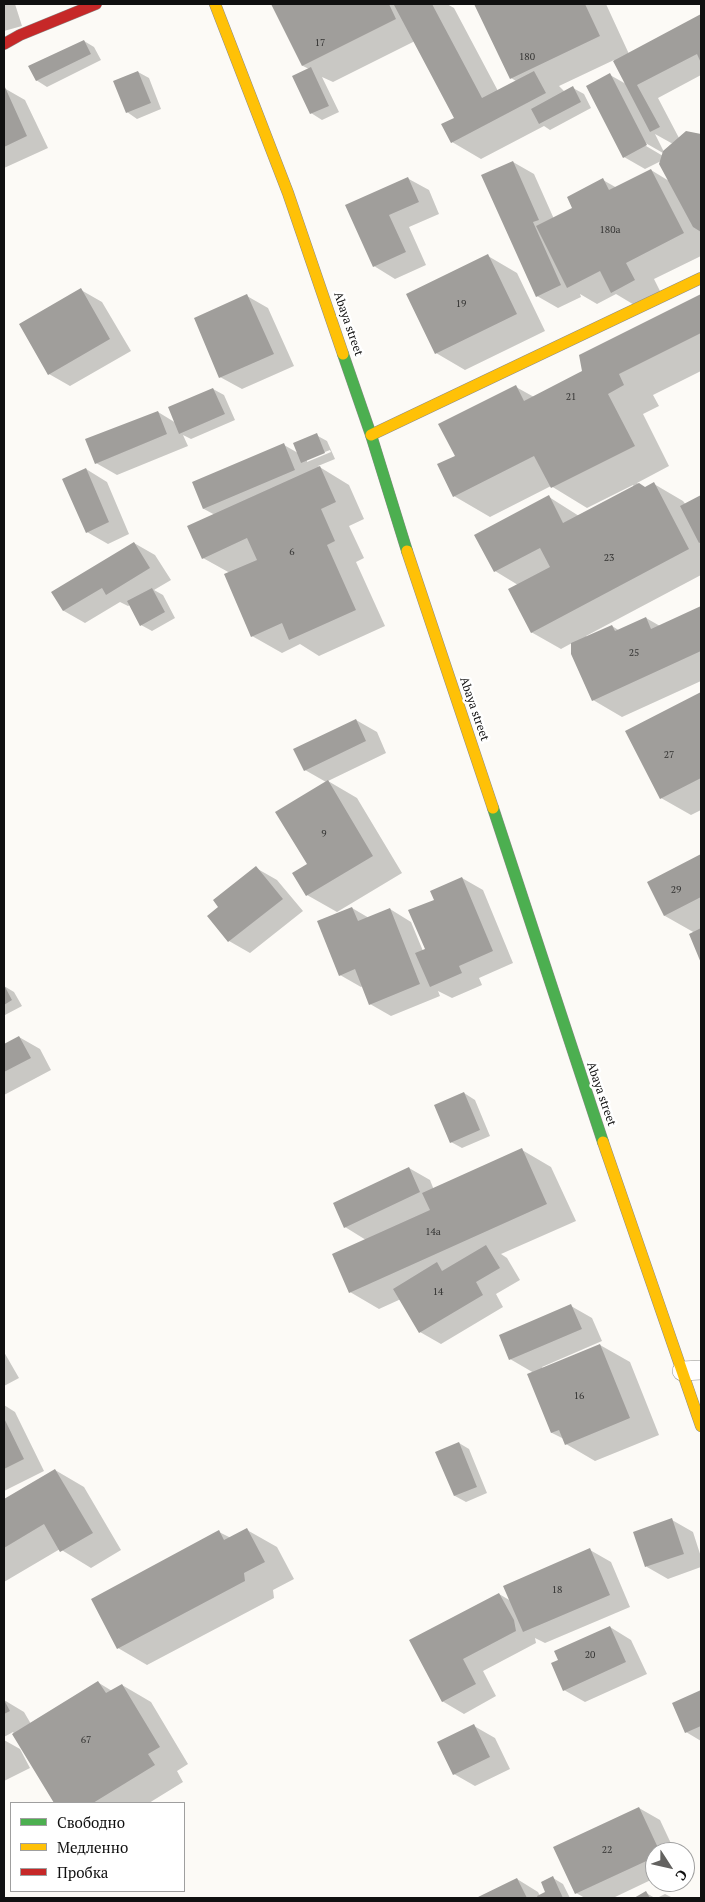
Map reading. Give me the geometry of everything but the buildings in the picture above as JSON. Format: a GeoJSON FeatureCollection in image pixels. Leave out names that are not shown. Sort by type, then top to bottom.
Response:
{"type":"FeatureCollection","features":[{"type":"Feature","properties":{"kind":"street"},"geometry":{"type":"LineString","coordinates":[[4,44],[20,35],[96,4]]}},
{"type":"Feature","properties":{"kind":"street","name":"Abaya street"},"geometry":{"type":"LineString","coordinates":[[215,4],[288,192],[371,435],[420,593],[481,772],[577,1067],[701,1426]]}},
{"type":"Feature","properties":{"kind":"street"},"geometry":{"type":"LineString","coordinates":[[371,435],[701,278]]}},
{"type":"Feature","properties":{"kind":"lane"},"geometry":{"type":"LineString","coordinates":[[682,1371],[701,1370]]}},
{"type":"Feature","properties":{"kind":"traffic: fast"},"geometry":{"type":"LineString","coordinates":[[343,354],[371,435],[407,551]]}},
{"type":"Feature","properties":{"kind":"traffic: fast"},"geometry":{"type":"LineString","coordinates":[[493,808],[603,1142]]}},
{"type":"Feature","properties":{"kind":"traffic: slow"},"geometry":{"type":"LineString","coordinates":[[215,4],[288,193],[343,354]]}},
{"type":"Feature","properties":{"kind":"traffic: slow"},"geometry":{"type":"LineString","coordinates":[[371,435],[701,278]]}},
{"type":"Feature","properties":{"kind":"traffic: slow"},"geometry":{"type":"LineString","coordinates":[[407,551],[493,808]]}},
{"type":"Feature","properties":{"kind":"traffic: slow"},"geometry":{"type":"LineString","coordinates":[[603,1142],[701,1426]]}},
{"type":"Feature","properties":{"kind":"traffic: jam"},"geometry":{"type":"LineString","coordinates":[[4,44],[20,35],[96,4]]}}]}
